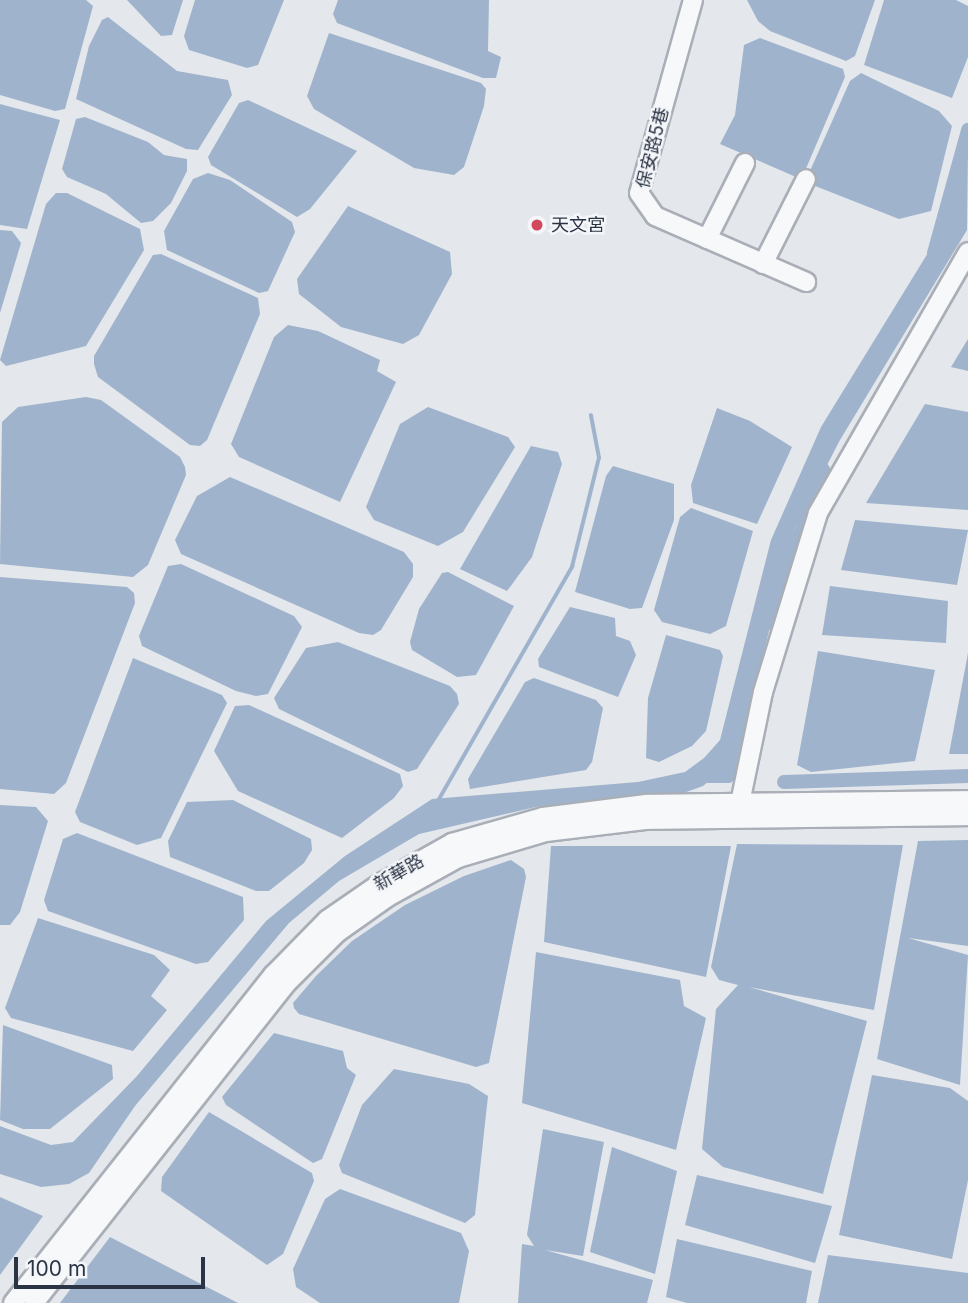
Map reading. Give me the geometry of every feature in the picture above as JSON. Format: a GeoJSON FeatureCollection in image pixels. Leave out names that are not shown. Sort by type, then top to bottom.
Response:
{"type":"FeatureCollection","features":[{"type":"Feature","properties":{"kind":"street","name":"保安路5巷"},"geometry":{"type":"LineString","coordinates":[[693,0],[639,193],[655,216],[806,282]]}},
{"type":"Feature","properties":{"kind":"street"},"geometry":{"type":"LineString","coordinates":[[707,239],[745,163]]}},
{"type":"Feature","properties":{"kind":"street"},"geometry":{"type":"LineString","coordinates":[[763,264],[806,179]]}},
{"type":"Feature","properties":{"kind":"street"},"geometry":{"type":"LineString","coordinates":[[740,803],[763,692],[818,513],[968,252]]}},
{"type":"Feature","properties":{"kind":"street","name":"新華路"},"geometry":{"type":"LineString","coordinates":[[13,1303],[273,975],[327,920],[379,884],[452,843],[543,817],[646,804],[968,800]]}},
{"type":"Feature","properties":{"kind":"street","name":"新華路"},"geometry":{"type":"LineString","coordinates":[[34,1303],[285,985],[337,933],[388,897],[458,858],[546,832],[647,820],[968,816]]}},
{"type":"Feature","properties":{"kind":"water"},"geometry":{"type":"Polygon","coordinates":[[[0,0],[86,0],[93,6],[65,109],[55,111],[0,95],[0,0]]]}},
{"type":"Feature","properties":{"kind":"water"},"geometry":{"type":"Polygon","coordinates":[[[127,0],[183,0],[172,35],[161,36],[127,0]]]}},
{"type":"Feature","properties":{"kind":"water"},"geometry":{"type":"Polygon","coordinates":[[[195,0],[284,0],[258,65],[247,68],[189,50],[184,36],[195,0]]]}},
{"type":"Feature","properties":{"kind":"water"},"geometry":{"type":"Polygon","coordinates":[[[338,0],[489,0],[488,51],[501,57],[496,78],[483,78],[337,23],[333,14],[338,0]]]}},
{"type":"Feature","properties":{"kind":"water"},"geometry":{"type":"Polygon","coordinates":[[[747,0],[875,0],[855,56],[846,61],[770,31],[758,21],[747,0]]]}},
{"type":"Feature","properties":{"kind":"water"},"geometry":{"type":"Polygon","coordinates":[[[884,0],[956,0],[968,6],[968,57],[952,98],[864,65],[884,0]]]}},
{"type":"Feature","properties":{"kind":"water"},"geometry":{"type":"Polygon","coordinates":[[[108,17],[177,71],[228,80],[232,95],[198,150],[186,149],[76,99],[89,46],[102,20],[108,17]]]}},
{"type":"Feature","properties":{"kind":"water"},"geometry":{"type":"Polygon","coordinates":[[[329,33],[481,83],[486,89],[484,106],[464,167],[454,175],[414,168],[314,109],[307,96],[329,33]]]}},
{"type":"Feature","properties":{"kind":"water"},"geometry":{"type":"Polygon","coordinates":[[[760,38],[843,69],[845,77],[805,171],[796,177],[720,144],[735,115],[744,45],[760,38]]]}},
{"type":"Feature","properties":{"kind":"water"},"geometry":{"type":"Polygon","coordinates":[[[861,73],[939,111],[952,126],[931,211],[899,219],[805,182],[850,81],[861,73]]]}},
{"type":"Feature","properties":{"kind":"water"},"geometry":{"type":"Polygon","coordinates":[[[248,100],[357,151],[310,209],[297,217],[211,165],[208,157],[239,103],[248,100]]]}},
{"type":"Feature","properties":{"kind":"water"},"geometry":{"type":"Polygon","coordinates":[[[0,104],[60,120],[27,229],[0,225],[0,104]]]}},
{"type":"Feature","properties":{"kind":"water"},"geometry":{"type":"Polygon","coordinates":[[[85,117],[148,142],[164,155],[187,159],[187,171],[171,203],[153,221],[141,223],[106,194],[67,177],[62,169],[76,119],[85,117]]]}},
{"type":"Feature","properties":{"kind":"water"},"geometry":{"type":"Polygon","coordinates":[[[968,150],[967,230],[840,440],[795,527],[742,740],[730,763],[703,786],[670,798],[540,806],[419,834],[339,881],[289,923],[135,1106],[89,1173],[69,1184],[41,1187],[0,1174],[0,1126],[51,1145],[73,1142],[137,1076],[266,921],[345,856],[432,799],[638,782],[685,772],[704,758],[720,740],[771,540],[821,427],[950,217],[968,150]]]}},
{"type":"Feature","properties":{"kind":"water"},"geometry":{"type":"Polygon","coordinates":[[[208,173],[230,180],[292,222],[295,232],[268,291],[259,293],[167,250],[164,231],[193,179],[208,173]]]}},
{"type":"Feature","properties":{"kind":"water"},"geometry":{"type":"Polygon","coordinates":[[[56,193],[67,193],[140,229],[144,250],[86,346],[6,366],[0,360],[46,204],[56,193]]]}},
{"type":"Feature","properties":{"kind":"water"},"geometry":{"type":"Polygon","coordinates":[[[348,206],[450,252],[452,274],[419,335],[403,344],[341,327],[299,294],[297,279],[348,206]]]}},
{"type":"Feature","properties":{"kind":"water"},"geometry":{"type":"Polygon","coordinates":[[[0,230],[12,231],[21,243],[0,313],[0,230]]]}},
{"type":"Feature","properties":{"kind":"water"},"geometry":{"type":"Polygon","coordinates":[[[161,254],[258,298],[260,314],[207,440],[200,446],[190,445],[98,377],[94,364],[94,356],[153,255],[161,254]]]}},
{"type":"Feature","properties":{"kind":"water"},"geometry":{"type":"Polygon","coordinates":[[[288,325],[318,331],[380,360],[377,371],[396,382],[340,502],[239,457],[231,444],[274,337],[288,325]]]}},
{"type":"Feature","properties":{"kind":"water"},"geometry":{"type":"Polygon","coordinates":[[[968,339],[968,371],[951,367],[968,339]]]}},
{"type":"Feature","properties":{"kind":"water"},"geometry":{"type":"Polygon","coordinates":[[[86,397],[101,400],[180,457],[185,467],[186,475],[148,565],[133,577],[0,564],[2,422],[18,407],[86,397]]]}},
{"type":"Feature","properties":{"kind":"water"},"geometry":{"type":"Polygon","coordinates":[[[925,404],[968,412],[968,510],[866,503],[925,404]]]}},
{"type":"Feature","properties":{"kind":"water"},"geometry":{"type":"Polygon","coordinates":[[[428,407],[508,437],[515,447],[463,532],[438,546],[374,520],[366,507],[400,424],[428,407]]]}},
{"type":"Feature","properties":{"kind":"water"},"geometry":{"type":"Polygon","coordinates":[[[717,408],[750,421],[792,447],[757,524],[693,503],[691,485],[717,408]]]}},
{"type":"Feature","properties":{"kind":"water"},"geometry":{"type":"Polygon","coordinates":[[[531,446],[558,452],[562,464],[532,557],[507,591],[460,569],[531,446]]]}},
{"type":"Feature","properties":{"kind":"water"},"geometry":{"type":"Polygon","coordinates":[[[613,466],[674,484],[674,520],[642,608],[630,609],[575,592],[606,476],[613,466]]]}},
{"type":"Feature","properties":{"kind":"water"},"geometry":{"type":"Polygon","coordinates":[[[230,477],[404,552],[413,564],[413,577],[381,630],[373,635],[359,633],[181,554],[175,540],[197,496],[230,477]]]}},
{"type":"Feature","properties":{"kind":"water"},"geometry":{"type":"Polygon","coordinates":[[[691,508],[753,531],[726,626],[710,634],[662,622],[654,610],[680,517],[691,508]]]}},
{"type":"Feature","properties":{"kind":"water"},"geometry":{"type":"Polygon","coordinates":[[[855,520],[968,530],[957,585],[841,570],[855,520]]]}},
{"type":"Feature","properties":{"kind":"water"},"geometry":{"type":"Polygon","coordinates":[[[181,564],[294,616],[302,627],[268,694],[256,696],[236,691],[142,646],[139,636],[168,566],[181,564]]]}},
{"type":"Feature","properties":{"kind":"water"},"geometry":{"type":"Polygon","coordinates":[[[448,572],[514,606],[476,675],[457,677],[412,650],[410,642],[419,609],[442,573],[448,572]]]}},
{"type":"Feature","properties":{"kind":"water"},"geometry":{"type":"Polygon","coordinates":[[[0,577],[127,587],[134,593],[135,603],[66,783],[54,794],[0,789],[0,577]]]}},
{"type":"Feature","properties":{"kind":"water"},"geometry":{"type":"Polygon","coordinates":[[[830,586],[948,601],[946,643],[822,635],[830,586]]]}},
{"type":"Feature","properties":{"kind":"water"},"geometry":{"type":"Polygon","coordinates":[[[570,607],[615,618],[616,636],[630,641],[636,655],[618,697],[539,667],[538,659],[570,607]]]}},
{"type":"Feature","properties":{"kind":"water"},"geometry":{"type":"Polygon","coordinates":[[[666,635],[720,650],[723,656],[706,731],[692,746],[659,762],[646,758],[648,698],[666,635]]]}},
{"type":"Feature","properties":{"kind":"water"},"geometry":{"type":"Polygon","coordinates":[[[338,642],[450,686],[457,694],[459,704],[417,769],[408,772],[279,709],[274,698],[306,648],[338,642]]]}},
{"type":"Feature","properties":{"kind":"water"},"geometry":{"type":"Polygon","coordinates":[[[818,651],[935,670],[915,761],[811,772],[797,765],[818,651]]]}},
{"type":"Feature","properties":{"kind":"water"},"geometry":{"type":"Polygon","coordinates":[[[968,653],[968,754],[949,754],[968,653]]]}},
{"type":"Feature","properties":{"kind":"water"},"geometry":{"type":"Polygon","coordinates":[[[133,658],[222,695],[227,703],[161,838],[137,845],[80,822],[75,812],[133,658]]]}},
{"type":"Feature","properties":{"kind":"water"},"geometry":{"type":"Polygon","coordinates":[[[534,678],[596,700],[603,708],[592,762],[586,770],[470,789],[468,779],[525,682],[534,678]]]}},
{"type":"Feature","properties":{"kind":"water"},"geometry":{"type":"Polygon","coordinates":[[[249,705],[400,774],[403,786],[394,798],[342,838],[238,791],[214,751],[235,706],[249,705]]]}},
{"type":"Feature","properties":{"kind":"water"},"geometry":{"type":"Polygon","coordinates":[[[233,800],[311,839],[312,850],[304,863],[269,891],[256,891],[170,857],[168,841],[187,802],[233,800]]]}},
{"type":"Feature","properties":{"kind":"water"},"geometry":{"type":"Polygon","coordinates":[[[0,805],[36,807],[48,821],[20,912],[10,925],[0,925],[0,805]]]}},
{"type":"Feature","properties":{"kind":"water"},"geometry":{"type":"Polygon","coordinates":[[[77,833],[243,897],[244,920],[208,962],[196,964],[48,911],[44,900],[63,839],[77,833]]]}},
{"type":"Feature","properties":{"kind":"water"},"geometry":{"type":"Polygon","coordinates":[[[968,840],[968,946],[908,938],[968,955],[960,1085],[877,1059],[918,841],[968,840]]]}},
{"type":"Feature","properties":{"kind":"water"},"geometry":{"type":"Polygon","coordinates":[[[737,844],[903,845],[874,1010],[749,987],[867,1021],[823,1194],[723,1167],[702,1149],[716,1009],[738,985],[719,980],[711,967],[737,844]]]}},
{"type":"Feature","properties":{"kind":"water"},"geometry":{"type":"Polygon","coordinates":[[[551,846],[731,846],[706,977],[544,942],[551,846]]]}},
{"type":"Feature","properties":{"kind":"water"},"geometry":{"type":"Polygon","coordinates":[[[511,860],[524,869],[526,877],[489,1063],[476,1067],[299,1014],[294,1008],[293,1003],[316,976],[352,941],[405,905],[464,876],[511,860]]]}},
{"type":"Feature","properties":{"kind":"water"},"geometry":{"type":"Polygon","coordinates":[[[38,918],[154,955],[170,970],[151,996],[167,1010],[133,1051],[11,1018],[5,1008],[38,918]]]}},
{"type":"Feature","properties":{"kind":"water"},"geometry":{"type":"Polygon","coordinates":[[[536,952],[680,980],[684,1006],[706,1018],[676,1150],[522,1103],[536,952]]]}},
{"type":"Feature","properties":{"kind":"water"},"geometry":{"type":"Polygon","coordinates":[[[3,1025],[112,1065],[113,1079],[50,1129],[23,1129],[0,1120],[3,1025]]]}},
{"type":"Feature","properties":{"kind":"water"},"geometry":{"type":"Polygon","coordinates":[[[274,1033],[343,1051],[347,1068],[356,1075],[322,1159],[313,1163],[226,1105],[222,1097],[274,1033]]]}},
{"type":"Feature","properties":{"kind":"water"},"geometry":{"type":"Polygon","coordinates":[[[394,1069],[469,1084],[488,1096],[475,1215],[465,1223],[342,1173],[339,1165],[362,1105],[394,1069]]]}},
{"type":"Feature","properties":{"kind":"water"},"geometry":{"type":"Polygon","coordinates":[[[872,1075],[950,1088],[968,1101],[968,1180],[952,1259],[839,1235],[872,1075]]]}},
{"type":"Feature","properties":{"kind":"water"},"geometry":{"type":"Polygon","coordinates":[[[209,1112],[312,1173],[314,1181],[283,1254],[267,1265],[161,1191],[162,1177],[209,1112]]]}},
{"type":"Feature","properties":{"kind":"water"},"geometry":{"type":"Polygon","coordinates":[[[543,1129],[604,1142],[583,1256],[545,1250],[653,1280],[647,1303],[518,1303],[522,1244],[534,1246],[527,1235],[543,1129]]]}},
{"type":"Feature","properties":{"kind":"water"},"geometry":{"type":"Polygon","coordinates":[[[612,1147],[677,1171],[655,1274],[590,1252],[612,1147]]]}},
{"type":"Feature","properties":{"kind":"water"},"geometry":{"type":"Polygon","coordinates":[[[697,1175],[832,1206],[815,1263],[685,1225],[697,1175]]]}},
{"type":"Feature","properties":{"kind":"water"},"geometry":{"type":"Polygon","coordinates":[[[340,1189],[461,1233],[469,1251],[459,1303],[320,1303],[296,1287],[293,1269],[325,1199],[340,1189]]]}},
{"type":"Feature","properties":{"kind":"water"},"geometry":{"type":"Polygon","coordinates":[[[0,1197],[43,1216],[0,1275],[0,1197]]]}},
{"type":"Feature","properties":{"kind":"water"},"geometry":{"type":"Polygon","coordinates":[[[110,1237],[238,1303],[60,1303],[110,1237]]]}},
{"type":"Feature","properties":{"kind":"water"},"geometry":{"type":"Polygon","coordinates":[[[677,1239],[812,1271],[806,1303],[687,1303],[666,1297],[677,1239]]]}},
{"type":"Feature","properties":{"kind":"water"},"geometry":{"type":"Polygon","coordinates":[[[828,1255],[968,1273],[968,1303],[818,1303],[828,1255]]]}},
{"type":"Feature","properties":{"kind":"waterway"},"geometry":{"type":"LineString","coordinates":[[934,253],[968,130]]}},
{"type":"Feature","properties":{"kind":"waterway"},"geometry":{"type":"LineString","coordinates":[[438,801],[572,567],[599,458],[591,416]]}},
{"type":"Feature","properties":{"kind":"waterway"},"geometry":{"type":"LineString","coordinates":[[768,623],[823,470]]}},
{"type":"Feature","properties":{"kind":"waterway"},"geometry":{"type":"LineString","coordinates":[[697,776],[728,776],[736,744]]}},
{"type":"Feature","properties":{"kind":"waterway"},"geometry":{"type":"LineString","coordinates":[[784,782],[968,776]]}},
{"type":"Feature","properties":{"kind":"place","name":"天文宮"},"geometry":{"type":"Point","coordinates":[537,225]}}]}
